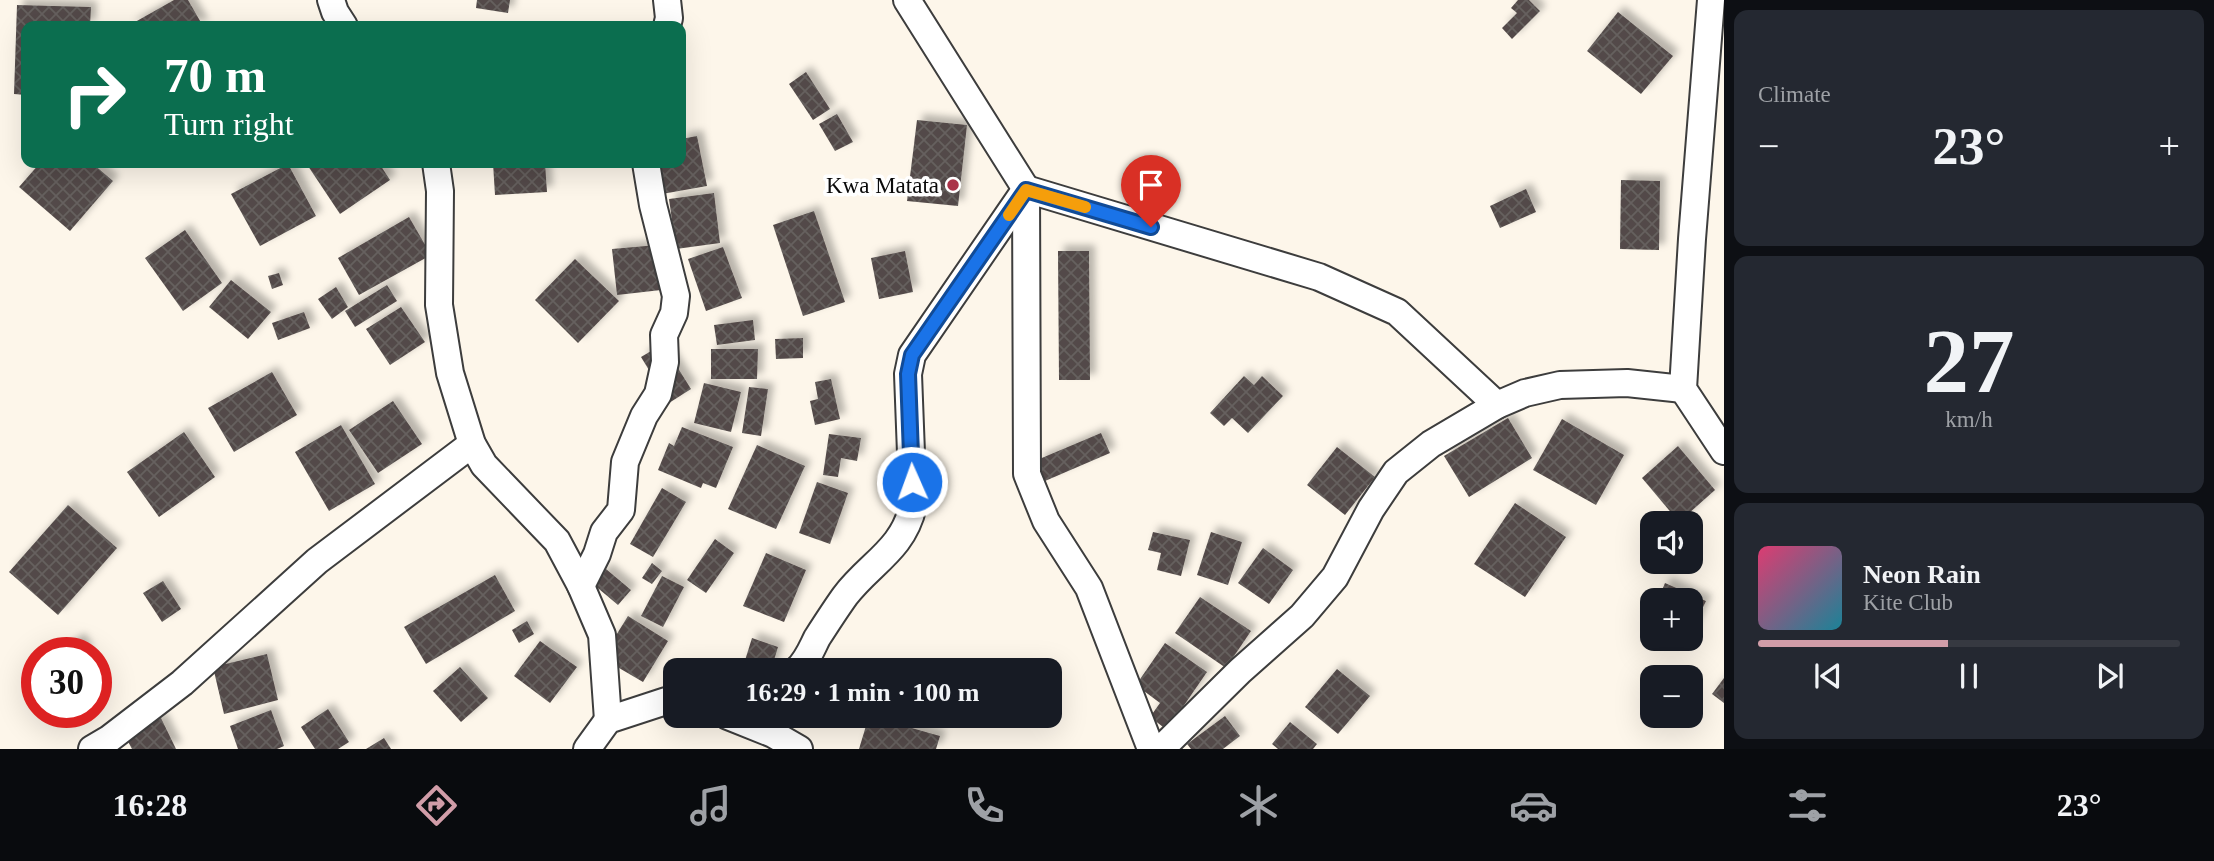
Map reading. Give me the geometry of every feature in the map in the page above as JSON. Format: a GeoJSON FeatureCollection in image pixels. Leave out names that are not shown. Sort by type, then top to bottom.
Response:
{"type":"FeatureCollection","features":[{"type":"Feature","properties":{"kind":"street"},"geometry":{"type":"LineString","coordinates":[[331,0],[341,21]]}},
{"type":"Feature","properties":{"kind":"street"},"geometry":{"type":"LineString","coordinates":[[667,0],[668,21]]}},
{"type":"Feature","properties":{"kind":"street"},"geometry":{"type":"LineString","coordinates":[[907,0],[1026,190],[1027,474],[1046,521],[1089,588],[1151,749]]}},
{"type":"Feature","properties":{"kind":"street"},"geometry":{"type":"LineString","coordinates":[[1711,0],[1683,389],[1724,451]]}},
{"type":"Feature","properties":{"kind":"street"},"geometry":{"type":"LineString","coordinates":[[437,168],[440,191],[439,305],[450,373],[472,444],[484,466],[557,541],[581,586],[602,635],[608,720]]}},
{"type":"Feature","properties":{"kind":"street"},"geometry":{"type":"LineString","coordinates":[[581,586],[597,554],[604,532],[621,510],[625,462],[644,416],[658,394],[665,362],[664,335],[674,313],[676,296],[653,205],[647,168]]}},
{"type":"Feature","properties":{"kind":"street"},"geometry":{"type":"LineString","coordinates":[[1026,190],[1300,271],[1386,307],[1405,320],[1497,405]]}},
{"type":"Feature","properties":{"kind":"street"},"geometry":{"type":"LineString","coordinates":[[808,658],[846,594],[894,547],[909,523],[913,506],[908,374],[912,355],[1026,190]]}},
{"type":"Feature","properties":{"kind":"street"},"geometry":{"type":"LineString","coordinates":[[1161,749],[1240,671],[1302,616],[1335,577],[1371,509],[1396,472],[1431,444],[1497,405],[1525,393],[1560,385],[1628,383],[1683,389]]}},
{"type":"Feature","properties":{"kind":"street"},"geometry":{"type":"LineString","coordinates":[[92,749],[182,683],[317,561],[472,444]]}},
{"type":"Feature","properties":{"kind":"street"},"geometry":{"type":"LineString","coordinates":[[587,749],[608,720],[663,702]]}},
{"type":"Feature","properties":{"kind":"street"},"geometry":{"type":"LineString","coordinates":[[760,728],[799,749]]}},
{"type":"Feature","properties":{"kind":"building"},"geometry":{"type":"Polygon","coordinates":[[[174,0],[188,0],[200,21],[137,21],[174,0]]]}},
{"type":"Feature","properties":{"kind":"building"},"geometry":{"type":"Polygon","coordinates":[[[477,0],[510,0],[508,13],[476,8],[477,0]]]}},
{"type":"Feature","properties":{"kind":"building"},"geometry":{"type":"Polygon","coordinates":[[[1518,0],[1529,0],[1540,11],[1512,39],[1502,28],[1517,13],[1511,8],[1518,0]]]}},
{"type":"Feature","properties":{"kind":"building"},"geometry":{"type":"Polygon","coordinates":[[[17,5],[91,7],[90,21],[21,21],[21,95],[14,94],[17,5]]]}},
{"type":"Feature","properties":{"kind":"building"},"geometry":{"type":"Polygon","coordinates":[[[1618,12],[1673,56],[1641,94],[1587,51],[1618,12]]]}},
{"type":"Feature","properties":{"kind":"building"},"geometry":{"type":"Polygon","coordinates":[[[806,72],[830,109],[813,120],[789,84],[806,72]]]}},
{"type":"Feature","properties":{"kind":"building"},"geometry":{"type":"Polygon","coordinates":[[[837,114],[853,142],[835,151],[819,124],[837,114]]]}},
{"type":"Feature","properties":{"kind":"building"},"geometry":{"type":"Polygon","coordinates":[[[917,120],[967,125],[958,206],[907,201],[917,120]]]}},
{"type":"Feature","properties":{"kind":"building"},"geometry":{"type":"Polygon","coordinates":[[[697,136],[707,186],[662,194],[658,168],[686,168],[686,138],[697,136]]]}},
{"type":"Feature","properties":{"kind":"building"},"geometry":{"type":"Polygon","coordinates":[[[36,168],[98,168],[113,181],[70,231],[19,187],[36,168]]]}},
{"type":"Feature","properties":{"kind":"building"},"geometry":{"type":"Polygon","coordinates":[[[280,168],[290,168],[316,216],[260,246],[231,194],[280,168]]]}},
{"type":"Feature","properties":{"kind":"building"},"geometry":{"type":"Polygon","coordinates":[[[309,168],[382,168],[390,180],[340,214],[309,168]]]}},
{"type":"Feature","properties":{"kind":"building"},"geometry":{"type":"Polygon","coordinates":[[[493,168],[545,168],[547,192],[495,195],[493,168]]]}},
{"type":"Feature","properties":{"kind":"building"},"geometry":{"type":"Polygon","coordinates":[[[1621,180],[1660,181],[1659,250],[1620,249],[1621,180]]]}},
{"type":"Feature","properties":{"kind":"building"},"geometry":{"type":"Polygon","coordinates":[[[1526,189],[1536,212],[1500,228],[1490,206],[1526,189]]]}},
{"type":"Feature","properties":{"kind":"building"},"geometry":{"type":"Polygon","coordinates":[[[714,193],[720,243],[676,249],[669,199],[714,193]]]}},
{"type":"Feature","properties":{"kind":"building"},"geometry":{"type":"Polygon","coordinates":[[[814,211],[845,302],[803,316],[773,225],[814,211]]]}},
{"type":"Feature","properties":{"kind":"building"},"geometry":{"type":"Polygon","coordinates":[[[409,217],[431,255],[359,295],[338,258],[409,217]]]}},
{"type":"Feature","properties":{"kind":"building"},"geometry":{"type":"Polygon","coordinates":[[[185,230],[222,283],[183,311],[145,258],[185,230]]]}},
{"type":"Feature","properties":{"kind":"building"},"geometry":{"type":"Polygon","coordinates":[[[657,245],[661,290],[617,295],[612,249],[657,245]]]}},
{"type":"Feature","properties":{"kind":"building"},"geometry":{"type":"Polygon","coordinates":[[[723,247],[742,298],[706,311],[688,259],[723,247]]]}},
{"type":"Feature","properties":{"kind":"building"},"geometry":{"type":"Polygon","coordinates":[[[905,251],[913,292],[879,299],[871,258],[905,251]]]}},
{"type":"Feature","properties":{"kind":"building"},"geometry":{"type":"Polygon","coordinates":[[[1058,251],[1089,251],[1090,380],[1059,380],[1058,251]]]}},
{"type":"Feature","properties":{"kind":"building"},"geometry":{"type":"Polygon","coordinates":[[[575,259],[619,301],[578,343],[535,300],[575,259]]]}},
{"type":"Feature","properties":{"kind":"building"},"geometry":{"type":"Polygon","coordinates":[[[279,273],[283,285],[272,289],[268,276],[279,273]]]}},
{"type":"Feature","properties":{"kind":"building"},"geometry":{"type":"Polygon","coordinates":[[[231,280],[271,312],[248,339],[209,307],[231,280]]]}},
{"type":"Feature","properties":{"kind":"building"},"geometry":{"type":"Polygon","coordinates":[[[387,285],[397,301],[355,327],[345,311],[387,285]]]}},
{"type":"Feature","properties":{"kind":"building"},"geometry":{"type":"Polygon","coordinates":[[[336,287],[348,307],[332,319],[318,299],[336,287]]]}},
{"type":"Feature","properties":{"kind":"building"},"geometry":{"type":"Polygon","coordinates":[[[401,307],[425,342],[390,365],[366,329],[401,307]]]}},
{"type":"Feature","properties":{"kind":"building"},"geometry":{"type":"Polygon","coordinates":[[[304,312],[310,328],[278,340],[272,323],[304,312]]]}},
{"type":"Feature","properties":{"kind":"building"},"geometry":{"type":"Polygon","coordinates":[[[753,320],[755,340],[717,345],[714,325],[753,320]]]}},
{"type":"Feature","properties":{"kind":"building"},"geometry":{"type":"Polygon","coordinates":[[[803,338],[803,358],[776,359],[775,339],[803,338]]]}},
{"type":"Feature","properties":{"kind":"building"},"geometry":{"type":"Polygon","coordinates":[[[663,344],[691,389],[669,403],[641,357],[663,344]]]}},
{"type":"Feature","properties":{"kind":"building"},"geometry":{"type":"Polygon","coordinates":[[[711,349],[758,349],[757,379],[711,379],[711,349]]]}},
{"type":"Feature","properties":{"kind":"building"},"geometry":{"type":"Polygon","coordinates":[[[272,372],[297,415],[234,452],[208,408],[272,372]]]}},
{"type":"Feature","properties":{"kind":"building"},"geometry":{"type":"Polygon","coordinates":[[[1244,376],[1254,385],[1262,376],[1283,396],[1248,433],[1232,418],[1224,426],[1210,413],[1244,376]]]}},
{"type":"Feature","properties":{"kind":"building"},"geometry":{"type":"Polygon","coordinates":[[[831,379],[840,419],[815,425],[810,401],[818,399],[815,382],[831,379]]]}},
{"type":"Feature","properties":{"kind":"building"},"geometry":{"type":"Polygon","coordinates":[[[704,383],[741,392],[731,432],[694,423],[704,383]]]}},
{"type":"Feature","properties":{"kind":"building"},"geometry":{"type":"Polygon","coordinates":[[[749,387],[768,389],[761,436],[742,433],[749,387]]]}},
{"type":"Feature","properties":{"kind":"building"},"geometry":{"type":"Polygon","coordinates":[[[393,401],[422,444],[378,473],[349,430],[393,401]]]}},
{"type":"Feature","properties":{"kind":"building"},"geometry":{"type":"Polygon","coordinates":[[[1508,418],[1532,458],[1469,497],[1444,456],[1508,418]]]}},
{"type":"Feature","properties":{"kind":"building"},"geometry":{"type":"Polygon","coordinates":[[[1562,419],[1624,455],[1596,505],[1533,470],[1562,419]]]}},
{"type":"Feature","properties":{"kind":"building"},"geometry":{"type":"Polygon","coordinates":[[[341,425],[375,484],[329,511],[295,452],[341,425]]]}},
{"type":"Feature","properties":{"kind":"building"},"geometry":{"type":"Polygon","coordinates":[[[682,427],[733,447],[716,488],[703,483],[701,488],[658,470],[669,443],[674,446],[682,427]]]}},
{"type":"Feature","properties":{"kind":"building"},"geometry":{"type":"Polygon","coordinates":[[[184,432],[215,477],[159,517],[127,472],[184,432]]]}},
{"type":"Feature","properties":{"kind":"building"},"geometry":{"type":"Polygon","coordinates":[[[1101,433],[1110,453],[1045,481],[1037,460],[1101,433]]]}},
{"type":"Feature","properties":{"kind":"building"},"geometry":{"type":"Polygon","coordinates":[[[829,434],[861,438],[857,461],[841,458],[838,477],[823,475],[829,434]]]}},
{"type":"Feature","properties":{"kind":"building"},"geometry":{"type":"Polygon","coordinates":[[[757,445],[805,466],[776,529],[728,509],[757,445]]]}},
{"type":"Feature","properties":{"kind":"building"},"geometry":{"type":"Polygon","coordinates":[[[1678,446],[1715,490],[1691,511],[1670,511],[1642,478],[1678,446]]]}},
{"type":"Feature","properties":{"kind":"building"},"geometry":{"type":"Polygon","coordinates":[[[1337,447],[1375,477],[1345,515],[1307,485],[1337,447]]]}},
{"type":"Feature","properties":{"kind":"building"},"geometry":{"type":"Polygon","coordinates":[[[817,482],[848,493],[830,544],[799,533],[817,482]]]}},
{"type":"Feature","properties":{"kind":"building"},"geometry":{"type":"Polygon","coordinates":[[[662,488],[686,502],[653,557],[630,544],[662,488]]]}},
{"type":"Feature","properties":{"kind":"building"},"geometry":{"type":"Polygon","coordinates":[[[1515,503],[1566,537],[1525,597],[1474,564],[1515,503]]]}},
{"type":"Feature","properties":{"kind":"building"},"geometry":{"type":"Polygon","coordinates":[[[68,505],[117,548],[58,615],[9,572],[68,505]]]}},
{"type":"Feature","properties":{"kind":"building"},"geometry":{"type":"Polygon","coordinates":[[[1153,532],[1190,540],[1181,576],[1157,570],[1161,553],[1148,550],[1153,532]]]}},
{"type":"Feature","properties":{"kind":"building"},"geometry":{"type":"Polygon","coordinates":[[[1211,532],[1242,542],[1228,585],[1197,575],[1211,532]]]}},
{"type":"Feature","properties":{"kind":"building"},"geometry":{"type":"Polygon","coordinates":[[[715,539],[734,553],[706,593],[687,580],[715,539]]]}},
{"type":"Feature","properties":{"kind":"building"},"geometry":{"type":"Polygon","coordinates":[[[1263,548],[1293,570],[1269,604],[1238,583],[1263,548]]]}},
{"type":"Feature","properties":{"kind":"building"},"geometry":{"type":"Polygon","coordinates":[[[766,553],[806,570],[784,622],[743,606],[766,553]]]}},
{"type":"Feature","properties":{"kind":"building"},"geometry":{"type":"Polygon","coordinates":[[[652,563],[662,571],[652,584],[642,578],[652,563]]]}},
{"type":"Feature","properties":{"kind":"building"},"geometry":{"type":"Polygon","coordinates":[[[606,569],[631,590],[618,605],[593,584],[606,569]]]}},
{"type":"Feature","properties":{"kind":"building"},"geometry":{"type":"Polygon","coordinates":[[[495,575],[515,611],[426,664],[404,627],[495,575]]]}},
{"type":"Feature","properties":{"kind":"building"},"geometry":{"type":"Polygon","coordinates":[[[662,576],[684,587],[663,627],[641,616],[662,576]]]}},
{"type":"Feature","properties":{"kind":"building"},"geometry":{"type":"Polygon","coordinates":[[[163,581],[181,609],[162,622],[143,593],[163,581]]]}},
{"type":"Feature","properties":{"kind":"building"},"geometry":{"type":"Polygon","coordinates":[[[1665,583],[1676,588],[1663,588],[1665,583]]]}},
{"type":"Feature","properties":{"kind":"building"},"geometry":{"type":"Polygon","coordinates":[[[1200,597],[1251,631],[1226,668],[1175,633],[1200,597]]]}},
{"type":"Feature","properties":{"kind":"building"},"geometry":{"type":"Polygon","coordinates":[[[628,616],[668,641],[643,682],[602,658],[628,616]]]}},
{"type":"Feature","properties":{"kind":"building"},"geometry":{"type":"Polygon","coordinates":[[[527,621],[534,634],[519,643],[512,630],[527,621]]]}},
{"type":"Feature","properties":{"kind":"building"},"geometry":{"type":"Polygon","coordinates":[[[752,638],[778,647],[775,658],[746,658],[752,638]]]}},
{"type":"Feature","properties":{"kind":"building"},"geometry":{"type":"Polygon","coordinates":[[[540,641],[577,667],[550,703],[514,676],[540,641]]]}},
{"type":"Feature","properties":{"kind":"building"},"geometry":{"type":"Polygon","coordinates":[[[1165,643],[1207,672],[1167,730],[1150,717],[1160,703],[1136,685],[1165,643]]]}},
{"type":"Feature","properties":{"kind":"building"},"geometry":{"type":"Polygon","coordinates":[[[267,654],[278,700],[224,714],[213,667],[267,654]]]}},
{"type":"Feature","properties":{"kind":"building"},"geometry":{"type":"Polygon","coordinates":[[[460,667],[488,698],[461,722],[433,691],[460,667]]]}},
{"type":"Feature","properties":{"kind":"building"},"geometry":{"type":"Polygon","coordinates":[[[1337,669],[1370,696],[1338,734],[1305,707],[1337,669]]]}},
{"type":"Feature","properties":{"kind":"building"},"geometry":{"type":"Polygon","coordinates":[[[1724,678],[1724,703],[1712,694],[1724,678]]]}},
{"type":"Feature","properties":{"kind":"building"},"geometry":{"type":"Polygon","coordinates":[[[328,709],[349,742],[338,749],[315,749],[301,727],[328,709]]]}},
{"type":"Feature","properties":{"kind":"building"},"geometry":{"type":"Polygon","coordinates":[[[271,710],[284,746],[277,749],[238,749],[230,726],[271,710]]]}},
{"type":"Feature","properties":{"kind":"building"},"geometry":{"type":"Polygon","coordinates":[[[1225,716],[1240,736],[1223,749],[1191,749],[1187,744],[1225,716]]]}},
{"type":"Feature","properties":{"kind":"building"},"geometry":{"type":"Polygon","coordinates":[[[161,718],[176,749],[132,749],[125,736],[161,718]]]}},
{"type":"Feature","properties":{"kind":"building"},"geometry":{"type":"Polygon","coordinates":[[[1290,722],[1317,744],[1313,749],[1278,749],[1272,744],[1290,722]]]}},
{"type":"Feature","properties":{"kind":"building"},"geometry":{"type":"Polygon","coordinates":[[[865,728],[912,728],[940,736],[936,749],[859,749],[865,728]]]}},
{"type":"Feature","properties":{"kind":"building"},"geometry":{"type":"Polygon","coordinates":[[[384,738],[391,749],[366,749],[384,738]]]}},
{"type":"Feature","properties":{"kind":"slow traffic"},"geometry":{"type":"LineString","coordinates":[[1009,215],[1026,190],[1085,207]]}},
{"type":"Feature","properties":{"kind":"place","name":"Kwa Matata"},"geometry":{"type":"Point","coordinates":[953,185]}},
{"type":"Feature","properties":{"kind":"route"},"geometry":{"type":"LineString","coordinates":[[912,482],[908,374],[912,355],[1026,190],[1151,227]]}}]}
